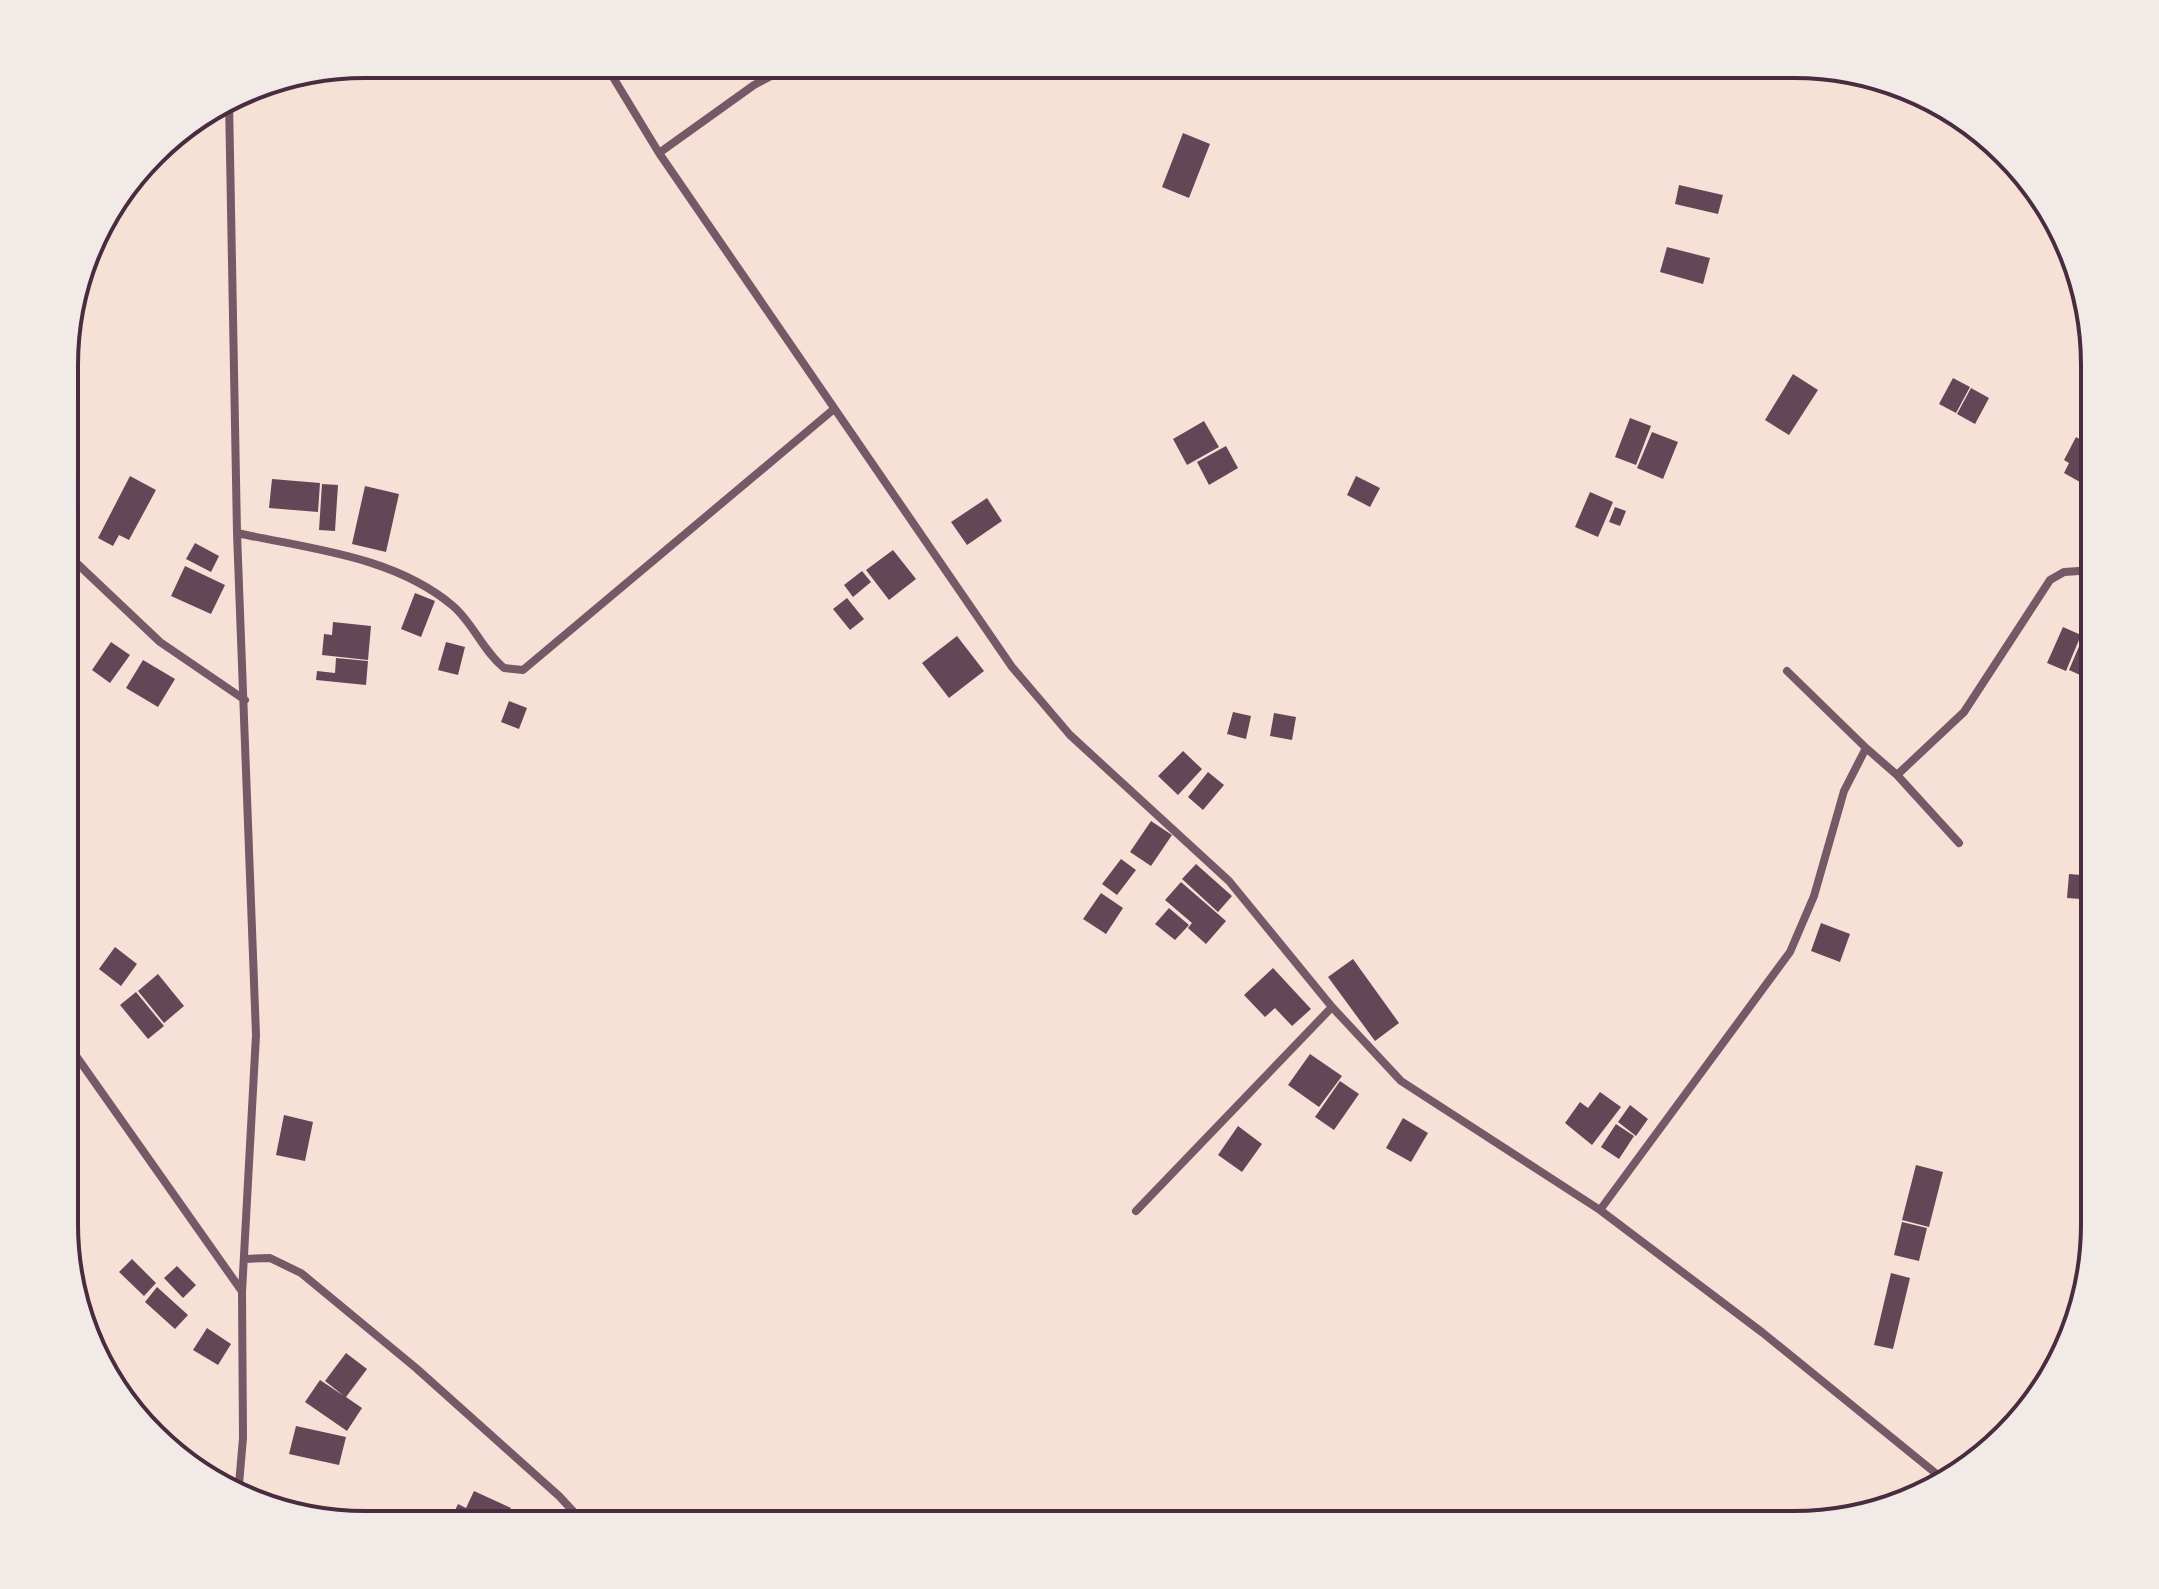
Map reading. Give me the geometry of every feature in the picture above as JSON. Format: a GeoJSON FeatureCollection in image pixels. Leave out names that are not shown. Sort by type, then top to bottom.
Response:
{"type":"FeatureCollection","features":[{"type":"Feature","properties":{"kind":"street"},"geometry":{"type":"LineString","coordinates":[[613,78],[659,153],[834,409],[1031,692],[1070,735],[1229,881],[1332,1007],[1381,1062],[1416,1094],[1600,1210],[1763,1333],[1936,1474]]}},
{"type":"Feature","properties":{"kind":"street"},"geometry":{"type":"LineString","coordinates":[[659,153],[767,78]]}},
{"type":"Feature","properties":{"kind":"street"},"geometry":{"type":"LineString","coordinates":[[229,112],[237,533],[256,1035],[242,1292],[243,1454],[240,1482]]}},
{"type":"Feature","properties":{"kind":"street"},"geometry":{"type":"LineString","coordinates":[[237,533],[363,560],[394,571],[450,604],[499,665],[509,671],[523,670],[834,409]]}},
{"type":"Feature","properties":{"kind":"street"},"geometry":{"type":"LineString","coordinates":[[78,564],[160,642],[245,700]]}},
{"type":"Feature","properties":{"kind":"street"},"geometry":{"type":"LineString","coordinates":[[1897,775],[1964,712],[2050,580],[2064,572],[2081,571]]}},
{"type":"Feature","properties":{"kind":"street"},"geometry":{"type":"LineString","coordinates":[[1787,671],[1897,775],[1959,843]]}},
{"type":"Feature","properties":{"kind":"street"},"geometry":{"type":"LineString","coordinates":[[1600,1210],[1790,952],[1814,896],[1844,791],[1866,748]]}},
{"type":"Feature","properties":{"kind":"street"},"geometry":{"type":"LineString","coordinates":[[1136,1211],[1332,1007]]}},
{"type":"Feature","properties":{"kind":"street"},"geometry":{"type":"LineString","coordinates":[[78,1059],[242,1292]]}},
{"type":"Feature","properties":{"kind":"street"},"geometry":{"type":"LineString","coordinates":[[244,1259],[270,1258],[301,1273],[427,1378],[573,1511]]}},
{"type":"Feature","properties":{"kind":"building"},"geometry":{"type":"Polygon","coordinates":[[[1183,133],[1210,144],[1189,198],[1162,187],[1183,133]]]}},
{"type":"Feature","properties":{"kind":"building"},"geometry":{"type":"Polygon","coordinates":[[[1679,185],[1723,195],[1718,214],[1675,204],[1679,185]]]}},
{"type":"Feature","properties":{"kind":"building"},"geometry":{"type":"Polygon","coordinates":[[[1667,247],[1710,258],[1703,284],[1660,272],[1667,247]]]}},
{"type":"Feature","properties":{"kind":"building"},"geometry":{"type":"Polygon","coordinates":[[[1793,374],[1818,390],[1789,435],[1765,420],[1793,374]]]}},
{"type":"Feature","properties":{"kind":"building"},"geometry":{"type":"Polygon","coordinates":[[[1953,378],[1970,387],[1956,413],[1939,404],[1953,378]]]}},
{"type":"Feature","properties":{"kind":"building"},"geometry":{"type":"Polygon","coordinates":[[[1971,388],[1989,398],[1975,424],[1957,414],[1971,388]]]}},
{"type":"Feature","properties":{"kind":"building"},"geometry":{"type":"Polygon","coordinates":[[[1630,418],[1651,426],[1636,465],[1615,457],[1630,418]]]}},
{"type":"Feature","properties":{"kind":"building"},"geometry":{"type":"Polygon","coordinates":[[[1204,421],[1219,447],[1187,465],[1173,439],[1204,421]]]}},
{"type":"Feature","properties":{"kind":"building"},"geometry":{"type":"Polygon","coordinates":[[[1652,432],[1678,442],[1663,479],[1637,468],[1652,432]]]}},
{"type":"Feature","properties":{"kind":"building"},"geometry":{"type":"Polygon","coordinates":[[[2076,437],[2081,440],[2081,483],[2064,473],[2069,463],[2064,460],[2076,437]]]}},
{"type":"Feature","properties":{"kind":"building"},"geometry":{"type":"Polygon","coordinates":[[[1226,446],[1238,468],[1209,485],[1197,462],[1226,446]]]}},
{"type":"Feature","properties":{"kind":"building"},"geometry":{"type":"Polygon","coordinates":[[[130,476],[156,490],[129,540],[119,535],[113,546],[98,538],[130,476]]]}},
{"type":"Feature","properties":{"kind":"building"},"geometry":{"type":"Polygon","coordinates":[[[1356,476],[1380,488],[1370,507],[1347,495],[1356,476]]]}},
{"type":"Feature","properties":{"kind":"building"},"geometry":{"type":"Polygon","coordinates":[[[272,479],[320,483],[318,512],[269,508],[272,479]]]}},
{"type":"Feature","properties":{"kind":"building"},"geometry":{"type":"Polygon","coordinates":[[[322,484],[338,485],[335,531],[319,530],[322,484]]]}},
{"type":"Feature","properties":{"kind":"building"},"geometry":{"type":"Polygon","coordinates":[[[365,486],[399,494],[386,552],[352,544],[365,486]]]}},
{"type":"Feature","properties":{"kind":"building"},"geometry":{"type":"Polygon","coordinates":[[[1590,492],[1613,502],[1598,537],[1575,527],[1590,492]]]}},
{"type":"Feature","properties":{"kind":"building"},"geometry":{"type":"Polygon","coordinates":[[[987,498],[1002,521],[967,545],[951,522],[987,498]]]}},
{"type":"Feature","properties":{"kind":"building"},"geometry":{"type":"Polygon","coordinates":[[[1615,507],[1626,511],[1620,526],[1609,522],[1615,507]]]}},
{"type":"Feature","properties":{"kind":"building"},"geometry":{"type":"Polygon","coordinates":[[[195,543],[219,556],[211,572],[186,559],[195,543]]]}},
{"type":"Feature","properties":{"kind":"building"},"geometry":{"type":"Polygon","coordinates":[[[893,550],[916,579],[889,600],[866,570],[893,550]]]}},
{"type":"Feature","properties":{"kind":"building"},"geometry":{"type":"Polygon","coordinates":[[[185,566],[225,585],[211,614],[171,596],[185,566]]]}},
{"type":"Feature","properties":{"kind":"building"},"geometry":{"type":"Polygon","coordinates":[[[862,571],[871,582],[853,597],[844,585],[862,571]]]}},
{"type":"Feature","properties":{"kind":"building"},"geometry":{"type":"Polygon","coordinates":[[[415,593],[435,601],[421,637],[401,629],[415,593]]]}},
{"type":"Feature","properties":{"kind":"building"},"geometry":{"type":"Polygon","coordinates":[[[847,598],[864,619],[850,630],[833,609],[847,598]]]}},
{"type":"Feature","properties":{"kind":"building"},"geometry":{"type":"Polygon","coordinates":[[[333,622],[371,626],[368,660],[322,655],[324,634],[332,635],[333,622]]]}},
{"type":"Feature","properties":{"kind":"building"},"geometry":{"type":"Polygon","coordinates":[[[2063,627],[2081,635],[2066,671],[2047,663],[2063,627]]]}},
{"type":"Feature","properties":{"kind":"building"},"geometry":{"type":"Polygon","coordinates":[[[957,636],[984,671],[949,698],[922,663],[957,636]]]}},
{"type":"Feature","properties":{"kind":"building"},"geometry":{"type":"Polygon","coordinates":[[[111,642],[130,655],[110,683],[92,670],[111,642]]]}},
{"type":"Feature","properties":{"kind":"building"},"geometry":{"type":"Polygon","coordinates":[[[446,642],[465,647],[458,675],[438,670],[446,642]]]}},
{"type":"Feature","properties":{"kind":"building"},"geometry":{"type":"Polygon","coordinates":[[[2081,642],[2081,675],[2069,670],[2081,642]]]}},
{"type":"Feature","properties":{"kind":"building"},"geometry":{"type":"Polygon","coordinates":[[[336,658],[368,661],[366,685],[316,680],[317,671],[335,673],[336,658]]]}},
{"type":"Feature","properties":{"kind":"building"},"geometry":{"type":"Polygon","coordinates":[[[143,660],[175,679],[158,707],[126,688],[143,660]]]}},
{"type":"Feature","properties":{"kind":"building"},"geometry":{"type":"Polygon","coordinates":[[[509,701],[527,708],[519,729],[501,722],[509,701]]]}},
{"type":"Feature","properties":{"kind":"building"},"geometry":{"type":"Polygon","coordinates":[[[1233,712],[1251,716],[1246,739],[1227,734],[1233,712]]]}},
{"type":"Feature","properties":{"kind":"building"},"geometry":{"type":"Polygon","coordinates":[[[1274,713],[1296,717],[1292,740],[1270,736],[1274,713]]]}},
{"type":"Feature","properties":{"kind":"building"},"geometry":{"type":"Polygon","coordinates":[[[1183,751],[1202,769],[1178,795],[1158,776],[1183,751]]]}},
{"type":"Feature","properties":{"kind":"building"},"geometry":{"type":"Polygon","coordinates":[[[1208,772],[1224,785],[1203,810],[1188,797],[1208,772]]]}},
{"type":"Feature","properties":{"kind":"building"},"geometry":{"type":"Polygon","coordinates":[[[1151,821],[1172,835],[1151,866],[1130,852],[1151,821]]]}},
{"type":"Feature","properties":{"kind":"building"},"geometry":{"type":"Polygon","coordinates":[[[1121,859],[1136,870],[1117,895],[1102,884],[1121,859]]]}},
{"type":"Feature","properties":{"kind":"building"},"geometry":{"type":"Polygon","coordinates":[[[1196,864],[1232,896],[1218,912],[1182,879],[1196,864]]]}},
{"type":"Feature","properties":{"kind":"building"},"geometry":{"type":"Polygon","coordinates":[[[2069,874],[2081,875],[2081,899],[2067,898],[2069,874]]]}},
{"type":"Feature","properties":{"kind":"building"},"geometry":{"type":"Polygon","coordinates":[[[1181,882],[1226,921],[1206,944],[1188,928],[1192,923],[1165,900],[1181,882]]]}},
{"type":"Feature","properties":{"kind":"building"},"geometry":{"type":"Polygon","coordinates":[[[1101,893],[1123,908],[1106,934],[1083,919],[1101,893]]]}},
{"type":"Feature","properties":{"kind":"building"},"geometry":{"type":"Polygon","coordinates":[[[1169,908],[1189,925],[1175,940],[1155,924],[1169,908]]]}},
{"type":"Feature","properties":{"kind":"building"},"geometry":{"type":"Polygon","coordinates":[[[1821,923],[1850,934],[1840,962],[1811,951],[1821,923]]]}},
{"type":"Feature","properties":{"kind":"building"},"geometry":{"type":"Polygon","coordinates":[[[115,947],[137,964],[121,986],[99,969],[115,947]]]}},
{"type":"Feature","properties":{"kind":"building"},"geometry":{"type":"Polygon","coordinates":[[[1353,959],[1399,1023],[1375,1041],[1328,977],[1353,959]]]}},
{"type":"Feature","properties":{"kind":"building"},"geometry":{"type":"Polygon","coordinates":[[[1273,968],[1311,1009],[1292,1026],[1275,1008],[1265,1017],[1244,995],[1273,968]]]}},
{"type":"Feature","properties":{"kind":"building"},"geometry":{"type":"Polygon","coordinates":[[[158,974],[184,1006],[164,1023],[138,991],[158,974]]]}},
{"type":"Feature","properties":{"kind":"building"},"geometry":{"type":"Polygon","coordinates":[[[136,992],[164,1026],[148,1039],[120,1005],[136,992]]]}},
{"type":"Feature","properties":{"kind":"building"},"geometry":{"type":"Polygon","coordinates":[[[1310,1054],[1342,1076],[1319,1107],[1288,1085],[1310,1054]]]}},
{"type":"Feature","properties":{"kind":"building"},"geometry":{"type":"Polygon","coordinates":[[[1340,1081],[1359,1094],[1334,1130],[1315,1117],[1340,1081]]]}},
{"type":"Feature","properties":{"kind":"building"},"geometry":{"type":"Polygon","coordinates":[[[1600,1092],[1621,1107],[1592,1145],[1565,1123],[1580,1102],[1588,1108],[1600,1092]]]}},
{"type":"Feature","properties":{"kind":"building"},"geometry":{"type":"Polygon","coordinates":[[[1630,1105],[1648,1119],[1636,1136],[1618,1122],[1630,1105]]]}},
{"type":"Feature","properties":{"kind":"building"},"geometry":{"type":"Polygon","coordinates":[[[284,1115],[313,1122],[305,1161],[276,1155],[284,1115]]]}},
{"type":"Feature","properties":{"kind":"building"},"geometry":{"type":"Polygon","coordinates":[[[1403,1118],[1428,1133],[1411,1162],[1386,1148],[1403,1118]]]}},
{"type":"Feature","properties":{"kind":"building"},"geometry":{"type":"Polygon","coordinates":[[[1616,1124],[1634,1136],[1619,1159],[1601,1147],[1616,1124]]]}},
{"type":"Feature","properties":{"kind":"building"},"geometry":{"type":"Polygon","coordinates":[[[1238,1126],[1262,1144],[1242,1172],[1218,1155],[1238,1126]]]}},
{"type":"Feature","properties":{"kind":"building"},"geometry":{"type":"Polygon","coordinates":[[[1916,1165],[1943,1172],[1929,1227],[1902,1220],[1916,1165]]]}},
{"type":"Feature","properties":{"kind":"building"},"geometry":{"type":"Polygon","coordinates":[[[1902,1222],[1927,1228],[1919,1261],[1894,1255],[1902,1222]]]}},
{"type":"Feature","properties":{"kind":"building"},"geometry":{"type":"Polygon","coordinates":[[[132,1259],[156,1283],[144,1296],[119,1272],[132,1259]]]}},
{"type":"Feature","properties":{"kind":"building"},"geometry":{"type":"Polygon","coordinates":[[[177,1266],[196,1285],[183,1298],[164,1278],[177,1266]]]}},
{"type":"Feature","properties":{"kind":"building"},"geometry":{"type":"Polygon","coordinates":[[[1891,1273],[1910,1278],[1893,1349],[1874,1345],[1891,1273]]]}},
{"type":"Feature","properties":{"kind":"building"},"geometry":{"type":"Polygon","coordinates":[[[157,1287],[188,1315],[175,1329],[145,1302],[157,1287]]]}},
{"type":"Feature","properties":{"kind":"building"},"geometry":{"type":"Polygon","coordinates":[[[207,1328],[231,1344],[218,1365],[193,1350],[207,1328]]]}},
{"type":"Feature","properties":{"kind":"building"},"geometry":{"type":"Polygon","coordinates":[[[346,1353],[367,1369],[346,1397],[362,1408],[347,1431],[305,1402],[320,1380],[344,1396],[325,1381],[346,1353]]]}},
{"type":"Feature","properties":{"kind":"building"},"geometry":{"type":"Polygon","coordinates":[[[296,1426],[346,1437],[339,1465],[289,1454],[296,1426]]]}},
{"type":"Feature","properties":{"kind":"building"},"geometry":{"type":"Polygon","coordinates":[[[474,1491],[511,1508],[510,1511],[455,1511],[458,1504],[466,1508],[474,1491]]]}}]}
